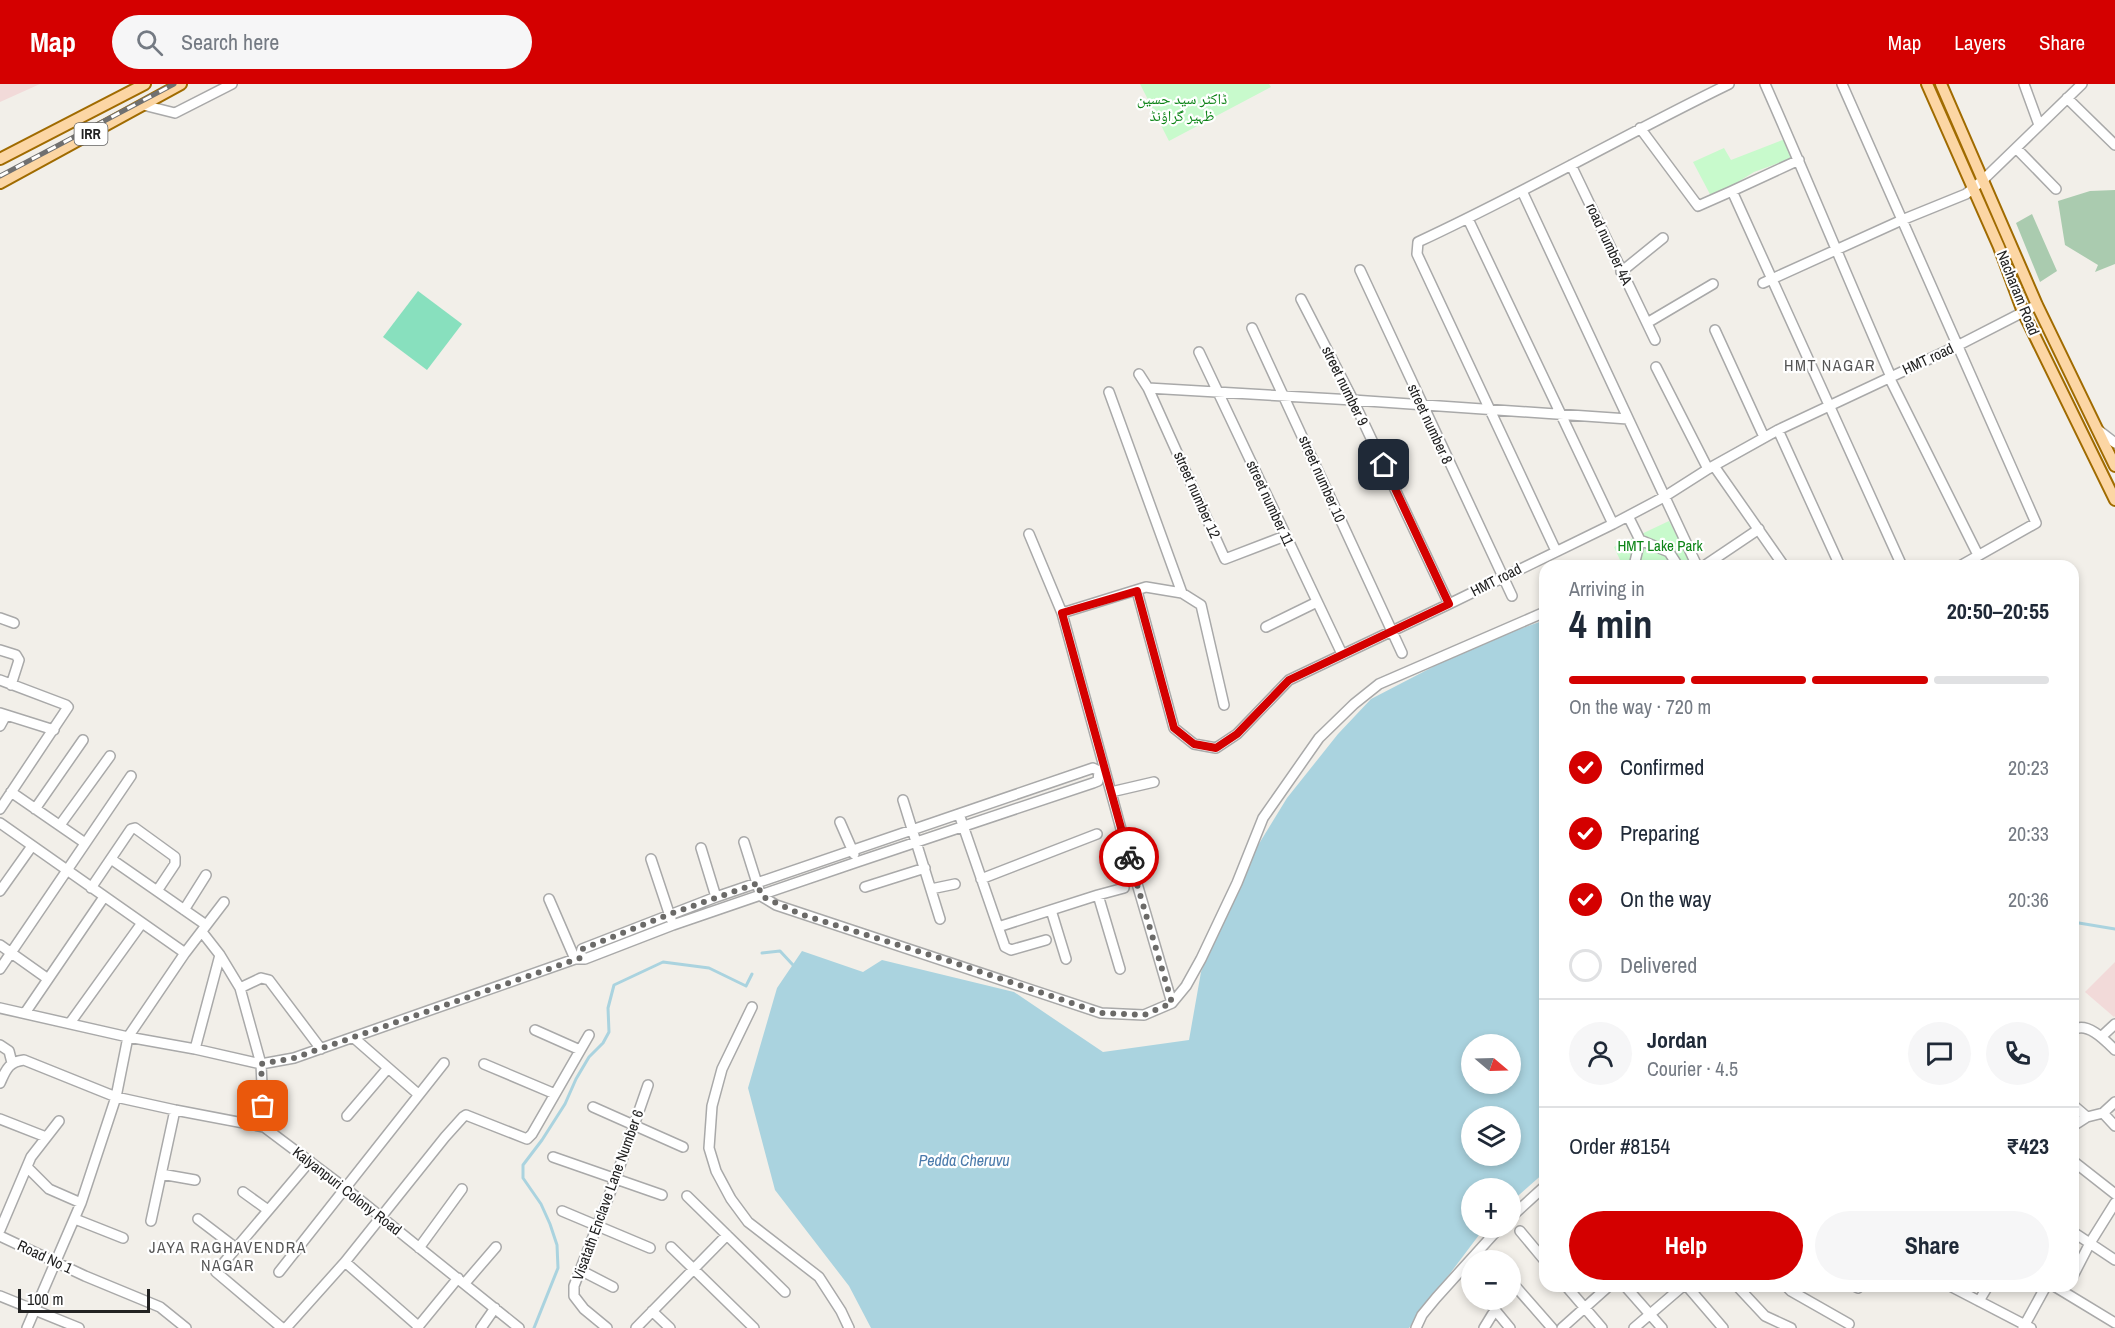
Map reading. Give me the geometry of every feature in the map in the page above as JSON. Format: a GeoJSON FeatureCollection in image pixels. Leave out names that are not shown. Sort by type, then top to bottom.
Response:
{"type":"FeatureCollection","features":[{"type":"Feature","properties":{"kind":"main road","name":"IRR"},"geometry":{"type":"LineString","coordinates":[[0,159],[145,84]]}},
{"type":"Feature","properties":{"kind":"main road","name":"IRR"},"geometry":{"type":"LineString","coordinates":[[0,183],[181,84]]}},
{"type":"Feature","properties":{"kind":"main road","name":"Nacharam Road"},"geometry":{"type":"LineString","coordinates":[[1927,84],[1999,247],[2023,312],[2115,500]]}},
{"type":"Feature","properties":{"kind":"main road","name":"Nacharam Road"},"geometry":{"type":"LineString","coordinates":[[1941,84],[2037,305],[2115,466]]}},
{"type":"Feature","properties":{"kind":"street"},"geometry":{"type":"LineString","coordinates":[[143,105],[175,113],[232,84]]}},
{"type":"Feature","properties":{"kind":"street"},"geometry":{"type":"LineString","coordinates":[[1556,551],[1417,254],[1418,242],[1468,219],[1728,84]]}},
{"type":"Feature","properties":{"kind":"street"},"geometry":{"type":"LineString","coordinates":[[1765,84],[1890,377],[1978,555]]}},
{"type":"Feature","properties":{"kind":"street"},"geometry":{"type":"LineString","coordinates":[[1842,84],[2036,523],[1970,560]]}},
{"type":"Feature","properties":{"kind":"street"},"geometry":{"type":"LineString","coordinates":[[2024,84],[2039,125]]}},
{"type":"Feature","properties":{"kind":"street"},"geometry":{"type":"LineString","coordinates":[[1767,281],[1972,189],[2082,84]]}},
{"type":"Feature","properties":{"kind":"street"},"geometry":{"type":"LineString","coordinates":[[2067,98],[2115,145]]}},
{"type":"Feature","properties":{"kind":"street"},"geometry":{"type":"LineString","coordinates":[[1640,128],[1698,206],[1799,160]]}},
{"type":"Feature","properties":{"kind":"street"},"geometry":{"type":"LineString","coordinates":[[2016,148],[2056,189]]}},
{"type":"Feature","properties":{"kind":"street","name":"road number 4A"},"geometry":{"type":"LineString","coordinates":[[1571,165],[1655,340]]}},
{"type":"Feature","properties":{"kind":"street"},"geometry":{"type":"LineString","coordinates":[[1522,190],[1693,560]]}},
{"type":"Feature","properties":{"kind":"street"},"geometry":{"type":"LineString","coordinates":[[1732,191],[1767,281],[1830,407],[1899,560]]}},
{"type":"Feature","properties":{"kind":"street"},"geometry":{"type":"LineString","coordinates":[[1468,219],[1613,524]]}},
{"type":"Feature","properties":{"kind":"street"},"geometry":{"type":"LineString","coordinates":[[1621,272],[1663,238]]}},
{"type":"Feature","properties":{"kind":"street","name":"street number 8"},"geometry":{"type":"LineString","coordinates":[[1359,270],[1512,596]]}},
{"type":"Feature","properties":{"kind":"street"},"geometry":{"type":"LineString","coordinates":[[1647,323],[1713,284]]}},
{"type":"Feature","properties":{"kind":"street","name":"street number 9"},"geometry":{"type":"LineString","coordinates":[[1301,299],[1353,400],[1449,604]]}},
{"type":"Feature","properties":{"kind":"street","name":"HMT road"},"geometry":{"type":"LineString","coordinates":[[1137,591],[1174,728],[1194,744],[1216,748],[1237,734],[1289,680],[1613,524],[1664,497],[1764,437],[1958,346],[2037,305]]}},
{"type":"Feature","properties":{"kind":"street","name":"street number 10"},"geometry":{"type":"LineString","coordinates":[[1252,328],[1402,653]]}},
{"type":"Feature","properties":{"kind":"street"},"geometry":{"type":"LineString","coordinates":[[1715,330],[1764,437]]}},
{"type":"Feature","properties":{"kind":"street","name":"street number 11"},"geometry":{"type":"LineString","coordinates":[[1198,352],[1341,654]]}},
{"type":"Feature","properties":{"kind":"street"},"geometry":{"type":"LineString","coordinates":[[1656,367],[1711,468],[1759,529],[1780,560]]}},
{"type":"Feature","properties":{"kind":"street","name":"street number 12"},"geometry":{"type":"LineString","coordinates":[[1139,374],[1149,388],[1225,559],[1285,536]]}},
{"type":"Feature","properties":{"kind":"street"},"geometry":{"type":"LineString","coordinates":[[1149,388],[1628,419]]}},
{"type":"Feature","properties":{"kind":"street"},"geometry":{"type":"LineString","coordinates":[[1109,392],[1182,593]]}},
{"type":"Feature","properties":{"kind":"street"},"geometry":{"type":"LineString","coordinates":[[2095,428],[2115,443]]}},
{"type":"Feature","properties":{"kind":"street"},"geometry":{"type":"LineString","coordinates":[[1778,430],[1837,560]]}},
{"type":"Feature","properties":{"kind":"street"},"geometry":{"type":"LineString","coordinates":[[1628,516],[1640,540],[1635,560]]}},
{"type":"Feature","properties":{"kind":"street"},"geometry":{"type":"LineString","coordinates":[[1713,560],[1759,529]]}},
{"type":"Feature","properties":{"kind":"street"},"geometry":{"type":"LineString","coordinates":[[1029,534],[1062,613],[1172,1003]]}},
{"type":"Feature","properties":{"kind":"street"},"geometry":{"type":"LineString","coordinates":[[1640,540],[1669,552],[1674,560]]}},
{"type":"Feature","properties":{"kind":"street"},"geometry":{"type":"LineString","coordinates":[[1062,613],[1137,591],[1146,586],[1182,593],[1201,605],[1224,705]]}},
{"type":"Feature","properties":{"kind":"street"},"geometry":{"type":"LineString","coordinates":[[1266,627],[1317,602]]}},
{"type":"Feature","properties":{"kind":"street"},"geometry":{"type":"LineString","coordinates":[[761,896],[800,914],[949,961],[1101,1013],[1144,1015],[1172,1003],[1185,986],[1237,883],[1263,818],[1319,738],[1354,704],[1379,684],[1539,615]]}},
{"type":"Feature","properties":{"kind":"street"},"geometry":{"type":"LineString","coordinates":[[0,618],[14,623]]}},
{"type":"Feature","properties":{"kind":"street"},"geometry":{"type":"LineString","coordinates":[[0,650],[16,655],[19,660],[11,685]]}},
{"type":"Feature","properties":{"kind":"street"},"geometry":{"type":"LineString","coordinates":[[0,680],[68,706],[0,810]]}},
{"type":"Feature","properties":{"kind":"street"},"geometry":{"type":"LineString","coordinates":[[0,726],[3,714],[54,730]]}},
{"type":"Feature","properties":{"kind":"street"},"geometry":{"type":"LineString","coordinates":[[35,809],[83,740]]}},
{"type":"Feature","properties":{"kind":"street"},"geometry":{"type":"LineString","coordinates":[[60,825],[110,756]]}},
{"type":"Feature","properties":{"kind":"street"},"geometry":{"type":"LineString","coordinates":[[0,1010],[25,1013],[261,1064],[294,1058],[578,958],[585,958],[674,925],[1098,781],[1099,771],[1093,768],[716,897],[582,949],[578,958]]}},
{"type":"Feature","properties":{"kind":"street"},"geometry":{"type":"LineString","coordinates":[[0,969],[131,776]]}},
{"type":"Feature","properties":{"kind":"street"},"geometry":{"type":"LineString","coordinates":[[1111,792],[1154,782]]}},
{"type":"Feature","properties":{"kind":"street"},"geometry":{"type":"LineString","coordinates":[[1049,783],[1054,796]]}},
{"type":"Feature","properties":{"kind":"street"},"geometry":{"type":"LineString","coordinates":[[11,792],[85,843]]}},
{"type":"Feature","properties":{"kind":"street"},"geometry":{"type":"LineString","coordinates":[[903,800],[939,919]]}},
{"type":"Feature","properties":{"kind":"street"},"geometry":{"type":"LineString","coordinates":[[959,814],[1007,949],[1046,940]]}},
{"type":"Feature","properties":{"kind":"street"},"geometry":{"type":"LineString","coordinates":[[840,822],[857,862]]}},
{"type":"Feature","properties":{"kind":"street"},"geometry":{"type":"LineString","coordinates":[[0,823],[185,953]]}},
{"type":"Feature","properties":{"kind":"street"},"geometry":{"type":"LineString","coordinates":[[92,888],[131,829],[138,829],[176,857],[175,864],[157,891]]}},
{"type":"Feature","properties":{"kind":"street"},"geometry":{"type":"LineString","coordinates":[[981,879],[1097,834]]}},
{"type":"Feature","properties":{"kind":"street"},"geometry":{"type":"LineString","coordinates":[[744,842],[761,896]]}},
{"type":"Feature","properties":{"kind":"street"},"geometry":{"type":"LineString","coordinates":[[0,891],[32,846]]}},
{"type":"Feature","properties":{"kind":"street"},"geometry":{"type":"LineString","coordinates":[[701,848],[716,897]]}},
{"type":"Feature","properties":{"kind":"street"},"geometry":{"type":"LineString","coordinates":[[0,1083],[8,1066],[24,1060],[116,1096],[264,1127],[261,1064],[240,988],[204,928],[184,910],[111,859]]}},
{"type":"Feature","properties":{"kind":"street"},"geometry":{"type":"LineString","coordinates":[[651,859],[674,925]]}},
{"type":"Feature","properties":{"kind":"street"},"geometry":{"type":"LineString","coordinates":[[865,887],[925,868]]}},
{"type":"Feature","properties":{"kind":"street"},"geometry":{"type":"LineString","coordinates":[[184,910],[206,875]]}},
{"type":"Feature","properties":{"kind":"street"},"geometry":{"type":"LineString","coordinates":[[931,889],[955,884]]}},
{"type":"Feature","properties":{"kind":"street"},"geometry":{"type":"LineString","coordinates":[[998,927],[1124,888]]}},
{"type":"Feature","properties":{"kind":"street"},"geometry":{"type":"LineString","coordinates":[[1098,895],[1120,969]]}},
{"type":"Feature","properties":{"kind":"street"},"geometry":{"type":"LineString","coordinates":[[25,1013],[104,897]]}},
{"type":"Feature","properties":{"kind":"street"},"geometry":{"type":"LineString","coordinates":[[549,899],[578,958]]}},
{"type":"Feature","properties":{"kind":"street"},"geometry":{"type":"LineString","coordinates":[[27,1328],[81,1203],[116,1096],[128,1037],[185,953],[224,902]]}},
{"type":"Feature","properties":{"kind":"street"},"geometry":{"type":"LineString","coordinates":[[1051,910],[1066,959]]}},
{"type":"Feature","properties":{"kind":"street"},"geometry":{"type":"LineString","coordinates":[[70,1023],[142,923]]}},
{"type":"Feature","properties":{"kind":"street"},"geometry":{"type":"LineString","coordinates":[[0,945],[48,979]]}},
{"type":"Feature","properties":{"kind":"street"},"geometry":{"type":"LineString","coordinates":[[195,1049],[220,955]]}},
{"type":"Feature","properties":{"kind":"street"},"geometry":{"type":"LineString","coordinates":[[240,988],[261,978],[269,980],[321,1049]]}},
{"type":"Feature","properties":{"kind":"street"},"geometry":{"type":"LineString","coordinates":[[752,1006],[722,1069],[712,1106],[709,1148],[716,1171],[731,1199],[748,1222],[819,1277],[842,1311],[849,1328]]}},
{"type":"Feature","properties":{"kind":"street"},"geometry":{"type":"LineString","coordinates":[[2101,1037],[2115,1024]]}},
{"type":"Feature","properties":{"kind":"street"},"geometry":{"type":"LineString","coordinates":[[2079,1026],[2085,1027],[2101,1037],[2115,1050]]}},
{"type":"Feature","properties":{"kind":"street"},"geometry":{"type":"LineString","coordinates":[[535,1030],[580,1050]]}},
{"type":"Feature","properties":{"kind":"street"},"geometry":{"type":"LineString","coordinates":[[310,1161],[216,1272],[284,1328],[345,1262],[463,1117],[471,1117],[527,1139],[589,1035]]}},
{"type":"Feature","properties":{"kind":"street"},"geometry":{"type":"LineString","coordinates":[[354,1038],[418,1094]]}},
{"type":"Feature","properties":{"kind":"street"},"geometry":{"type":"LineString","coordinates":[[0,1046],[9,1051],[12,1063]]}},
{"type":"Feature","properties":{"kind":"street"},"geometry":{"type":"LineString","coordinates":[[279,1272],[444,1063]]}},
{"type":"Feature","properties":{"kind":"street"},"geometry":{"type":"LineString","coordinates":[[484,1064],[555,1094]]}},
{"type":"Feature","properties":{"kind":"street"},"geometry":{"type":"LineString","coordinates":[[347,1116],[388,1068]]}},
{"type":"Feature","properties":{"kind":"street","name":"Visatath Enclave Lane Number 6"},"geometry":{"type":"LineString","coordinates":[[607,1328],[584,1309],[574,1296],[574,1286],[615,1180],[648,1085]]}},
{"type":"Feature","properties":{"kind":"street"},"geometry":{"type":"LineString","coordinates":[[2079,1122],[2087,1117],[2103,1113],[2115,1102]]}},
{"type":"Feature","properties":{"kind":"street"},"geometry":{"type":"LineString","coordinates":[[593,1107],[683,1147]]}},
{"type":"Feature","properties":{"kind":"street"},"geometry":{"type":"LineString","coordinates":[[151,1221],[175,1110]]}},
{"type":"Feature","properties":{"kind":"street"},"geometry":{"type":"LineString","coordinates":[[2079,1110],[2087,1117]]}},
{"type":"Feature","properties":{"kind":"street"},"geometry":{"type":"LineString","coordinates":[[2103,1113],[2115,1126]]}},
{"type":"Feature","properties":{"kind":"street"},"geometry":{"type":"LineString","coordinates":[[0,1119],[46,1137]]}},
{"type":"Feature","properties":{"kind":"street"},"geometry":{"type":"LineString","coordinates":[[0,1230],[31,1157],[59,1121]]}},
{"type":"Feature","properties":{"kind":"street","name":"Kalyanpuri Colony Road"},"geometry":{"type":"LineString","coordinates":[[264,1127],[345,1188],[519,1328]]}},
{"type":"Feature","properties":{"kind":"street"},"geometry":{"type":"LineString","coordinates":[[553,1157],[662,1196]]}},
{"type":"Feature","properties":{"kind":"street"},"geometry":{"type":"LineString","coordinates":[[2079,1166],[2115,1194]]}},
{"type":"Feature","properties":{"kind":"street"},"geometry":{"type":"LineString","coordinates":[[27,1167],[49,1189],[81,1203]]}},
{"type":"Feature","properties":{"kind":"street"},"geometry":{"type":"LineString","coordinates":[[161,1174],[195,1180]]}},
{"type":"Feature","properties":{"kind":"street"},"geometry":{"type":"LineString","coordinates":[[419,1248],[462,1189]]}},
{"type":"Feature","properties":{"kind":"street"},"geometry":{"type":"LineString","coordinates":[[1521,1208],[1539,1191]]}},
{"type":"Feature","properties":{"kind":"street"},"geometry":{"type":"LineString","coordinates":[[243,1192],[268,1210]]}},
{"type":"Feature","properties":{"kind":"street"},"geometry":{"type":"LineString","coordinates":[[687,1196],[786,1292]]}},
{"type":"Feature","properties":{"kind":"street"},"geometry":{"type":"LineString","coordinates":[[2079,1264],[2115,1203]]}},
{"type":"Feature","properties":{"kind":"street"},"geometry":{"type":"LineString","coordinates":[[561,1211],[650,1248]]}},
{"type":"Feature","properties":{"kind":"street"},"geometry":{"type":"LineString","coordinates":[[75,1219],[123,1238]]}},
{"type":"Feature","properties":{"kind":"street"},"geometry":{"type":"LineString","coordinates":[[198,1219],[236,1248]]}},
{"type":"Feature","properties":{"kind":"street"},"geometry":{"type":"LineString","coordinates":[[1521,1233],[1539,1254]]}},
{"type":"Feature","properties":{"kind":"street"},"geometry":{"type":"LineString","coordinates":[[636,1328],[727,1235]]}},
{"type":"Feature","properties":{"kind":"street","name":"Road No 1"},"geometry":{"type":"LineString","coordinates":[[0,1236],[160,1307],[186,1328]]}},
{"type":"Feature","properties":{"kind":"street"},"geometry":{"type":"LineString","coordinates":[[2079,1236],[2115,1260]]}},
{"type":"Feature","properties":{"kind":"street"},"geometry":{"type":"LineString","coordinates":[[1416,1328],[1436,1298],[1490,1238]]}},
{"type":"Feature","properties":{"kind":"street"},"geometry":{"type":"LineString","coordinates":[[345,1262],[418,1327],[496,1246]]}},
{"type":"Feature","properties":{"kind":"street"},"geometry":{"type":"LineString","coordinates":[[671,1247],[754,1328]]}},
{"type":"Feature","properties":{"kind":"street"},"geometry":{"type":"LineString","coordinates":[[580,1270],[614,1287]]}},
{"type":"Feature","properties":{"kind":"street"},"geometry":{"type":"LineString","coordinates":[[1571,1292],[1602,1328]]}},
{"type":"Feature","properties":{"kind":"street"},"geometry":{"type":"LineString","coordinates":[[1562,1328],[1602,1292]]}},
{"type":"Feature","properties":{"kind":"street"},"geometry":{"type":"LineString","coordinates":[[1630,1292],[1662,1328]]}},
{"type":"Feature","properties":{"kind":"street"},"geometry":{"type":"LineString","coordinates":[[1634,1328],[1678,1292]]}},
{"type":"Feature","properties":{"kind":"street"},"geometry":{"type":"LineString","coordinates":[[1690,1292],[1723,1328]]}},
{"type":"Feature","properties":{"kind":"street"},"geometry":{"type":"LineString","coordinates":[[1743,1292],[1765,1316],[1791,1328]]}},
{"type":"Feature","properties":{"kind":"street"},"geometry":{"type":"LineString","coordinates":[[1793,1292],[1848,1324]]}},
{"type":"Feature","properties":{"kind":"street"},"geometry":{"type":"LineString","coordinates":[[1962,1292],[2027,1327],[2043,1292]]}},
{"type":"Feature","properties":{"kind":"street"},"geometry":{"type":"LineString","coordinates":[[1979,1301],[1984,1292]]}},
{"type":"Feature","properties":{"kind":"street"},"geometry":{"type":"LineString","coordinates":[[2072,1292],[2115,1323]]}},
{"type":"Feature","properties":{"kind":"street"},"geometry":{"type":"LineString","coordinates":[[1521,1293],[1552,1328]]}},
{"type":"Feature","properties":{"kind":"street"},"geometry":{"type":"LineString","coordinates":[[0,1296],[79,1328]]}},
{"type":"Feature","properties":{"kind":"street"},"geometry":{"type":"LineString","coordinates":[[481,1328],[495,1308]]}},
{"type":"Feature","properties":{"kind":"street"},"geometry":{"type":"LineString","coordinates":[[1484,1328],[1495,1310],[1510,1328]]}},
{"type":"Feature","properties":{"kind":"street"},"geometry":{"type":"LineString","coordinates":[[652,1311],[670,1328]]}},
{"type":"Feature","properties":{"kind":"shaded area"},"geometry":{"type":"Polygon","coordinates":[[[0,84],[40,84],[0,102],[0,84]]]}},
{"type":"Feature","properties":{"kind":"shaded area"},"geometry":{"type":"Polygon","coordinates":[[[2115,962],[2115,1016],[2114,1017],[2085,992],[2115,962]]]}},
{"type":"Feature","properties":{"kind":"green space","name":"ڈاکٹر سید حسین ظہیر گراؤنڈ"},"geometry":{"type":"Polygon","coordinates":[[[1140,84],[1269,84],[1271,87],[1169,141],[1140,84]]]}},
{"type":"Feature","properties":{"kind":"green space"},"geometry":{"type":"Polygon","coordinates":[[[1785,139],[1792,158],[1754,172],[1712,198],[1693,162],[1724,148],[1731,160],[1785,139]]]}},
{"type":"Feature","properties":{"kind":"green space"},"geometry":{"type":"Polygon","coordinates":[[[2115,190],[2115,264],[2095,272],[2098,265],[2065,245],[2058,201],[2090,191],[2115,190]]]}},
{"type":"Feature","properties":{"kind":"green space"},"geometry":{"type":"Polygon","coordinates":[[[2032,214],[2057,271],[2040,282],[2016,223],[2032,214]]]}},
{"type":"Feature","properties":{"kind":"green space"},"geometry":{"type":"Polygon","coordinates":[[[418,291],[462,324],[427,370],[383,337],[418,291]]]}},
{"type":"Feature","properties":{"kind":"green space","name":"HMT Lake Park"},"geometry":{"type":"Polygon","coordinates":[[[1669,521],[1689,560],[1620,560],[1614,547],[1669,521]]]}},
{"type":"Feature","properties":{"kind":"water","name":"Pedda Cheruvu"},"geometry":{"type":"Polygon","coordinates":[[[1539,622],[1539,1177],[1521,1193],[1521,1178],[1461,1178],[1461,1238],[1477,1238],[1468,1250],[1461,1250],[1461,1259],[1409,1328],[871,1328],[849,1286],[775,1190],[748,1088],[777,988],[802,951],[863,972],[882,960],[1014,992],[1103,1052],[1189,1040],[1201,972],[1249,860],[1287,798],[1338,734],[1371,699],[1477,644],[1539,622]]]}},
{"type":"Feature","properties":{"kind":"waterway"},"geometry":{"type":"LineString","coordinates":[[2079,923],[2115,929]]}},
{"type":"Feature","properties":{"kind":"waterway"},"geometry":{"type":"LineString","coordinates":[[762,953],[780,951],[793,965]]}},
{"type":"Feature","properties":{"kind":"waterway"},"geometry":{"type":"LineString","coordinates":[[534,1328],[558,1268],[557,1245],[541,1204],[523,1178],[523,1165],[565,1104],[589,1057],[603,1043],[609,1032],[608,1008],[614,985],[663,962],[709,968],[746,986],[752,974]]}},
{"type":"Feature","properties":{"kind":"railway"},"geometry":{"type":"LineString","coordinates":[[0,176],[174,84]]}},
{"type":"Feature","properties":{"kind":"way so far"},"geometry":{"type":"LineString","coordinates":[[263,1106],[261,1064],[294,1058],[580,958],[582,949],[670,914],[758,883],[761,896],[776,905],[800,914],[949,961],[1101,1013],[1144,1015],[1172,1003],[1129,857]]}},
{"type":"Feature","properties":{"kind":"district","name":"HMT NAGAR"},"geometry":{"type":"Point","coordinates":[1830,365]}},
{"type":"Feature","properties":{"kind":"district","name":"JAYA RAGHAVENDRA NAGAR"},"geometry":{"type":"Point","coordinates":[228,1256]}},
{"type":"Feature","properties":{"kind":"route"},"geometry":{"type":"LineString","coordinates":[[1129,857],[1062,613],[1137,591],[1174,728],[1194,744],[1216,748],[1237,734],[1289,680],[1449,604],[1384,465]]}}]}
